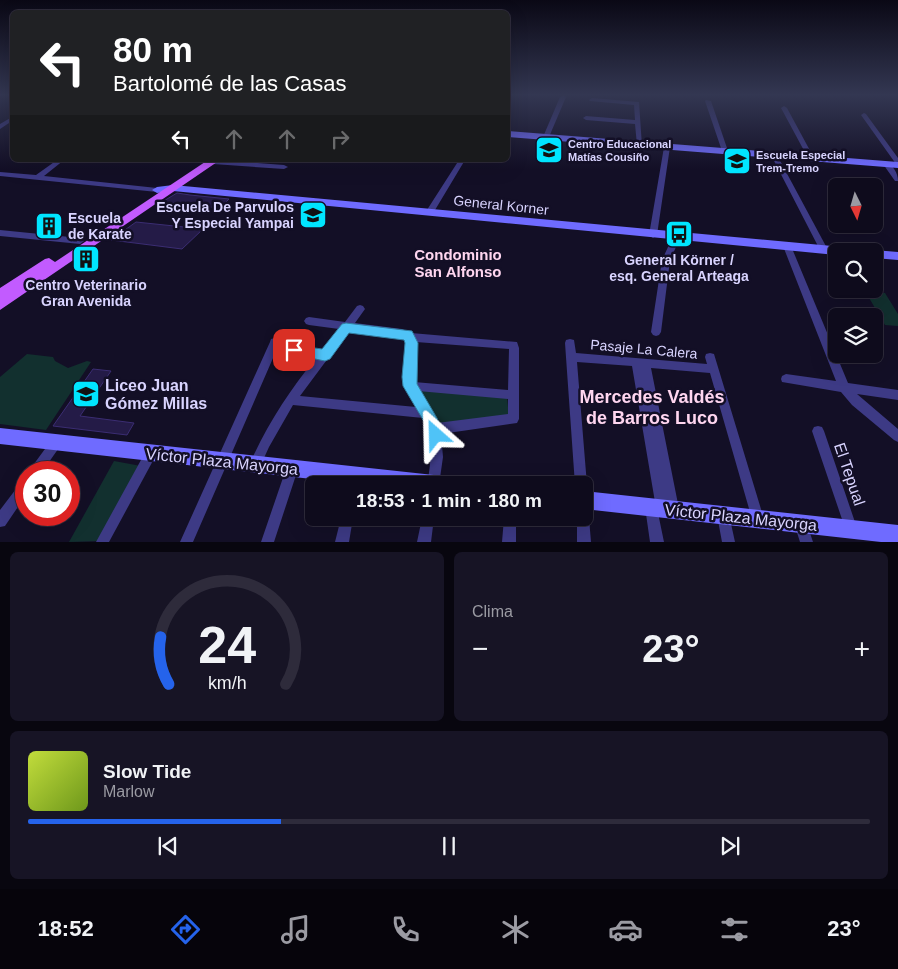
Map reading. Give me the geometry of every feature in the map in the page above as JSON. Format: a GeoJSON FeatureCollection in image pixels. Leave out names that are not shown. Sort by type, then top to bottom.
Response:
{"type":"FeatureCollection","features":[{"type":"Feature","properties":{"kind":"main road"},"geometry":{"type":"LineString","coordinates":[[0,294],[157,190],[208,162]]}},
{"type":"Feature","properties":{"kind":"main road"},"geometry":{"type":"LineString","coordinates":[[0,305],[174,188],[209,162]]}},
{"type":"Feature","properties":{"kind":"street"},"geometry":{"type":"LineString","coordinates":[[546,137],[554,119]]}},
{"type":"Feature","properties":{"kind":"street"},"geometry":{"type":"LineString","coordinates":[[603,119],[638,122],[640,144]]}},
{"type":"Feature","properties":{"kind":"street"},"geometry":{"type":"LineString","coordinates":[[714,119],[725,151]]}},
{"type":"Feature","properties":{"kind":"street"},"geometry":{"type":"LineString","coordinates":[[790,119],[811,158]]}},
{"type":"Feature","properties":{"kind":"street"},"geometry":{"type":"LineString","coordinates":[[867,119],[898,164]]}},
{"type":"Feature","properties":{"kind":"street"},"geometry":{"type":"LineString","coordinates":[[510,134],[898,164]]}},
{"type":"Feature","properties":{"kind":"street"},"geometry":{"type":"LineString","coordinates":[[653,235],[667,147]]}},
{"type":"Feature","properties":{"kind":"street"},"geometry":{"type":"LineString","coordinates":[[774,155],[824,250]]}},
{"type":"Feature","properties":{"kind":"street"},"geometry":{"type":"LineString","coordinates":[[37,178],[57,162]]}},
{"type":"Feature","properties":{"kind":"street"},"geometry":{"type":"LineString","coordinates":[[222,162],[284,167]]}},
{"type":"Feature","properties":{"kind":"street"},"geometry":{"type":"LineString","coordinates":[[429,213],[461,162]]}},
{"type":"Feature","properties":{"kind":"street"},"geometry":{"type":"LineString","coordinates":[[886,164],[898,179]]}},
{"type":"Feature","properties":{"kind":"street"},"geometry":{"type":"LineString","coordinates":[[0,174],[157,190]]}},
{"type":"Feature","properties":{"kind":"street","name":"General Korner"},"geometry":{"type":"LineString","coordinates":[[157,190],[174,188],[828,250]]}},
{"type":"Feature","properties":{"kind":"street"},"geometry":{"type":"LineString","coordinates":[[0,234],[80,241]]}},
{"type":"Feature","properties":{"kind":"street"},"geometry":{"type":"LineString","coordinates":[[656,332],[666,260],[672,247],[673,236]]}},
{"type":"Feature","properties":{"kind":"street"},"geometry":{"type":"LineString","coordinates":[[787,246],[844,387],[856,401],[898,436]]}},
{"type":"Feature","properties":{"kind":"street"},"geometry":{"type":"LineString","coordinates":[[883,255],[898,256]]}},
{"type":"Feature","properties":{"kind":"street"},"geometry":{"type":"LineString","coordinates":[[255,465],[268,434],[291,400],[360,309]]}},
{"type":"Feature","properties":{"kind":"street"},"geometry":{"type":"LineString","coordinates":[[309,321],[346,328],[402,334],[410,337],[513,345],[513,419],[435,429]]}},
{"type":"Feature","properties":{"kind":"street"},"geometry":{"type":"LineString","coordinates":[[410,337],[412,343],[410,386],[435,429],[438,446],[437,476]]}},
{"type":"Feature","properties":{"kind":"street"},"geometry":{"type":"LineString","coordinates":[[186,542],[220,461],[275,342]]}},
{"type":"Feature","properties":{"kind":"street"},"geometry":{"type":"LineString","coordinates":[[570,343],[580,476]]}},
{"type":"Feature","properties":{"kind":"street"},"geometry":{"type":"LineString","coordinates":[[294,350],[325,355]]}},
{"type":"Feature","properties":{"kind":"street","name":"Pasaje La Calera"},"geometry":{"type":"LineString","coordinates":[[571,357],[714,369]]}},
{"type":"Feature","properties":{"kind":"street"},"geometry":{"type":"LineString","coordinates":[[710,357],[758,519]]}},
{"type":"Feature","properties":{"kind":"street"},"geometry":{"type":"LineString","coordinates":[[640,363],[662,508],[657,542]]}},
{"type":"Feature","properties":{"kind":"street"},"geometry":{"type":"LineString","coordinates":[[786,379],[898,395]]}},
{"type":"Feature","properties":{"kind":"street"},"geometry":{"type":"LineString","coordinates":[[410,386],[513,395]]}},
{"type":"Feature","properties":{"kind":"street"},"geometry":{"type":"LineString","coordinates":[[291,400],[426,413]]}},
{"type":"Feature","properties":{"kind":"street","name":"El Tepual"},"geometry":{"type":"LineString","coordinates":[[818,430],[851,528]]}},
{"type":"Feature","properties":{"kind":"street","name":"Víctor Plaza Mayorga"},"geometry":{"type":"LineString","coordinates":[[0,436],[292,469],[333,476]]}},
{"type":"Feature","properties":{"kind":"street"},"geometry":{"type":"LineString","coordinates":[[43,461],[57,442]]}},
{"type":"Feature","properties":{"kind":"street"},"geometry":{"type":"LineString","coordinates":[[102,542],[151,453]]}},
{"type":"Feature","properties":{"kind":"street"},"geometry":{"type":"LineString","coordinates":[[267,542],[292,469]]}},
{"type":"Feature","properties":{"kind":"street"},"geometry":{"type":"LineString","coordinates":[[0,520],[15,500]]}},
{"type":"Feature","properties":{"kind":"street","name":"Víctor Plaza Mayorga"},"geometry":{"type":"LineString","coordinates":[[593,501],[851,528],[881,537],[898,534]]}},
{"type":"Feature","properties":{"kind":"street"},"geometry":{"type":"LineString","coordinates":[[723,515],[730,542]]}},
{"type":"Feature","properties":{"kind":"street"},"geometry":{"type":"LineString","coordinates":[[800,523],[807,542]]}},
{"type":"Feature","properties":{"kind":"street"},"geometry":{"type":"LineString","coordinates":[[342,542],[345,526]]}},
{"type":"Feature","properties":{"kind":"street"},"geometry":{"type":"LineString","coordinates":[[424,542],[427,526]]}},
{"type":"Feature","properties":{"kind":"street"},"geometry":{"type":"LineString","coordinates":[[508,542],[509,526]]}},
{"type":"Feature","properties":{"kind":"street"},"geometry":{"type":"LineString","coordinates":[[583,526],[584,542]]}},
{"type":"Feature","properties":{"kind":"green space"},"geometry":{"type":"Polygon","coordinates":[[[883,293],[885,293],[898,314],[898,326],[885,325],[883,322],[883,308],[875,308],[869,298],[883,298],[883,293]]]}},
{"type":"Feature","properties":{"kind":"green space"},"geometry":{"type":"Polygon","coordinates":[[[27,354],[53,357],[55,361],[68,368],[87,361],[91,362],[46,430],[0,424],[0,377],[27,354]]]}},
{"type":"Feature","properties":{"kind":"green space"},"geometry":{"type":"Polygon","coordinates":[[[418,389],[507,397],[509,417],[442,425],[418,389]]]}},
{"type":"Feature","properties":{"kind":"green space"},"geometry":{"type":"Polygon","coordinates":[[[114,461],[141,466],[101,541],[69,542],[78,526],[80,526],[80,522],[114,461]]]}},
{"type":"Feature","properties":{"kind":"building"},"geometry":{"type":"Polygon","coordinates":[[[177,193],[229,199],[220,208],[162,202],[177,193]]]}},
{"type":"Feature","properties":{"kind":"building"},"geometry":{"type":"Polygon","coordinates":[[[136,222],[203,229],[182,249],[111,240],[136,222]]]}},
{"type":"Feature","properties":{"kind":"building","name":"Liceo Juan Gómez Millas"},"geometry":{"type":"Polygon","coordinates":[[[93,369],[111,371],[80,416],[134,423],[127,435],[53,426],[93,369]]]}},
{"type":"Feature","properties":{"kind":"place","name":"Centro Educacional Matías Cousiño"},"geometry":{"type":"Point","coordinates":[549,150]}},
{"type":"Feature","properties":{"kind":"place","name":"Escuela Especial Trem-Tremo"},"geometry":{"type":"Point","coordinates":[737,161]}},
{"type":"Feature","properties":{"kind":"place","name":"Escuela De Parvulos Y Especial Yampai"},"geometry":{"type":"Point","coordinates":[313,215]}},
{"type":"Feature","properties":{"kind":"place","name":"Escuela de Karate"},"geometry":{"type":"Point","coordinates":[49,226]}},
{"type":"Feature","properties":{"kind":"place","name":"General Körner / esq. General Arteaga"},"geometry":{"type":"Point","coordinates":[679,234]}},
{"type":"Feature","properties":{"kind":"place","name":"Centro Veterinario Gran Avenida"},"geometry":{"type":"Point","coordinates":[86,259]}},
{"type":"Feature","properties":{"kind":"place","name":"Liceo Juan Gómez Millas"},"geometry":{"type":"Point","coordinates":[86,394]}},
{"type":"Feature","properties":{"kind":"district","name":"Condominio San Alfonso"},"geometry":{"type":"Point","coordinates":[458,264]}},
{"type":"Feature","properties":{"kind":"district","name":"Mercedes Valdés de Barros Luco"},"geometry":{"type":"Point","coordinates":[652,407]}},
{"type":"Feature","properties":{"kind":"route"},"geometry":{"type":"LineString","coordinates":[[294,350],[325,355],[346,328],[408,335],[412,343],[410,386],[432,422],[436,435]]}}]}
